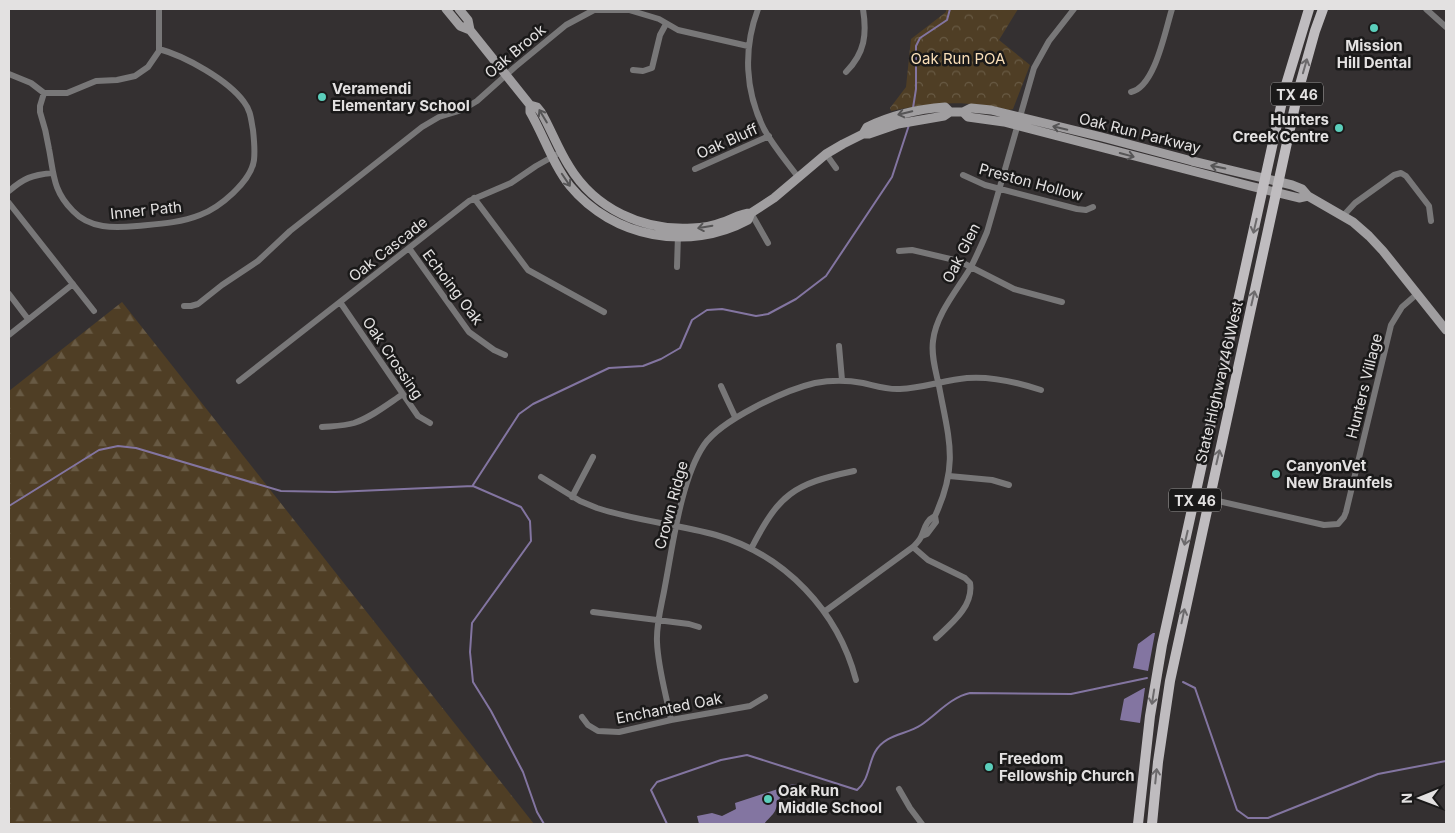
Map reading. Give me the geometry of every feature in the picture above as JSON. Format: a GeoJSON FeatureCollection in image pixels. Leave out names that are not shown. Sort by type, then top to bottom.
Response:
{"type":"FeatureCollection","features":[{"type":"Feature","properties":{"kind":"main road","name":"State Highway 46 West"},"geometry":{"type":"LineString","coordinates":[[1138,824],[1156,676],[1285,88],[1309,9]]}},
{"type":"Feature","properties":{"kind":"main road"},"geometry":{"type":"LineString","coordinates":[[1315,31],[1314,18],[1316,9]]}},
{"type":"Feature","properties":{"kind":"main road","name":"State Highway 46 West"},"geometry":{"type":"LineString","coordinates":[[1152,824],[1168,690],[1208,499],[1298,92],[1323,9]]}},
{"type":"Feature","properties":{"kind":"street"},"geometry":{"type":"LineString","coordinates":[[9,74],[31,83],[44,93],[67,93],[96,81],[118,80],[135,76],[148,67],[159,49],[159,9]]}},
{"type":"Feature","properties":{"kind":"street","name":"Oak Run Parkway"},"geometry":{"type":"LineString","coordinates":[[446,9],[460,26],[470,30]]}},
{"type":"Feature","properties":{"kind":"street","name":"Oak Run Parkway"},"geometry":{"type":"LineString","coordinates":[[459,9],[468,20],[470,30],[530,105],[530,112],[557,154],[570,186],[604,216],[637,231],[678,233],[699,237],[724,231],[748,220],[751,213],[774,198],[826,154],[863,134],[869,134],[881,125],[898,124],[930,113],[944,116],[950,112],[963,112],[971,108],[991,110],[1017,121],[1277,186],[1299,198],[1308,196],[1343,216],[1369,236],[1446,330]]}},
{"type":"Feature","properties":{"kind":"street","name":"Oak Brook"},"geometry":{"type":"LineString","coordinates":[[184,306],[198,304],[227,281],[258,261],[290,230],[392,146],[431,121],[462,110],[477,101],[566,25],[594,9],[629,10],[659,20],[678,30],[748,46]]}},
{"type":"Feature","properties":{"kind":"street"},"geometry":{"type":"LineString","coordinates":[[758,9],[751,25],[748,46],[750,91],[765,131],[798,177]]}},
{"type":"Feature","properties":{"kind":"street"},"geometry":{"type":"LineString","coordinates":[[846,72],[857,60],[865,39],[863,9]]}},
{"type":"Feature","properties":{"kind":"street","name":"Oak Glen"},"geometry":{"type":"LineString","coordinates":[[824,612],[913,547],[922,536],[927,534],[936,522],[935,516],[943,498],[949,476],[950,446],[932,348],[934,333],[945,310],[971,267],[987,232],[1000,190],[1017,121],[1034,68],[1040,56],[1074,9]]}},
{"type":"Feature","properties":{"kind":"street"},"geometry":{"type":"LineString","coordinates":[[1131,92],[1142,87],[1150,76],[1172,9]]}},
{"type":"Feature","properties":{"kind":"street"},"geometry":{"type":"LineString","coordinates":[[1426,9],[1446,27]]}},
{"type":"Feature","properties":{"kind":"street"},"geometry":{"type":"LineString","coordinates":[[633,70],[646,71],[652,68],[660,35],[666,24]]}},
{"type":"Feature","properties":{"kind":"street","name":"Inner Path"},"geometry":{"type":"LineString","coordinates":[[44,93],[40,112],[50,151],[52,173],[58,192],[73,212],[101,227],[170,223],[200,215],[223,202],[246,180],[254,162],[254,135],[250,110],[237,92],[228,84],[172,52],[159,49]]}},
{"type":"Feature","properties":{"kind":"street","name":"Oak Bluff"},"geometry":{"type":"LineString","coordinates":[[695,169],[769,136]]}},
{"type":"Feature","properties":{"kind":"street","name":"Oak Cascade"},"geometry":{"type":"LineString","coordinates":[[239,381],[474,198],[511,183],[557,154]]}},
{"type":"Feature","properties":{"kind":"street"},"geometry":{"type":"LineString","coordinates":[[826,154],[836,168]]}},
{"type":"Feature","properties":{"kind":"street"},"geometry":{"type":"LineString","coordinates":[[9,191],[24,179],[52,173]]}},
{"type":"Feature","properties":{"kind":"street"},"geometry":{"type":"LineString","coordinates":[[1343,216],[1355,203],[1394,175],[1401,173],[1406,176],[1429,206],[1431,221]]}},
{"type":"Feature","properties":{"kind":"street","name":"Preston Hollow"},"geometry":{"type":"LineString","coordinates":[[963,175],[1000,190],[1077,209],[1086,210],[1093,207]]}},
{"type":"Feature","properties":{"kind":"street"},"geometry":{"type":"LineString","coordinates":[[474,198],[528,270],[604,312]]}},
{"type":"Feature","properties":{"kind":"street"},"geometry":{"type":"LineString","coordinates":[[9,203],[94,311]]}},
{"type":"Feature","properties":{"kind":"street"},"geometry":{"type":"LineString","coordinates":[[751,213],[768,243]]}},
{"type":"Feature","properties":{"kind":"street"},"geometry":{"type":"LineString","coordinates":[[677,267],[678,233]]}},
{"type":"Feature","properties":{"kind":"street","name":"Echoing Oak"},"geometry":{"type":"LineString","coordinates":[[409,248],[470,332],[494,350],[505,355]]}},
{"type":"Feature","properties":{"kind":"street"},"geometry":{"type":"LineString","coordinates":[[899,251],[917,251],[959,262],[1014,289],[1062,302]]}},
{"type":"Feature","properties":{"kind":"street"},"geometry":{"type":"LineString","coordinates":[[9,335],[73,284]]}},
{"type":"Feature","properties":{"kind":"street"},"geometry":{"type":"LineString","coordinates":[[9,294],[28,319]]}},
{"type":"Feature","properties":{"kind":"street","name":"Hunters Village"},"geometry":{"type":"LineString","coordinates":[[1196,496],[1324,525],[1333,526],[1342,520],[1346,512],[1391,325],[1402,307],[1417,294]]}},
{"type":"Feature","properties":{"kind":"street","name":"Oak Crossing"},"geometry":{"type":"LineString","coordinates":[[340,302],[418,416],[430,423]]}},
{"type":"Feature","properties":{"kind":"street"},"geometry":{"type":"LineString","coordinates":[[839,346],[842,380]]}},
{"type":"Feature","properties":{"kind":"street","name":"Crown Ridge"},"geometry":{"type":"LineString","coordinates":[[671,720],[657,647],[659,620],[676,527],[694,462],[719,428],[736,417],[805,386],[827,381],[842,380],[894,389],[981,377],[998,378],[1042,390]]}},
{"type":"Feature","properties":{"kind":"street"},"geometry":{"type":"LineString","coordinates":[[722,386],[736,417]]}},
{"type":"Feature","properties":{"kind":"street"},"geometry":{"type":"LineString","coordinates":[[322,427],[355,423],[403,394]]}},
{"type":"Feature","properties":{"kind":"street"},"geometry":{"type":"LineString","coordinates":[[572,497],[593,457]]}},
{"type":"Feature","properties":{"kind":"street"},"geometry":{"type":"LineString","coordinates":[[751,549],[771,513],[786,497],[811,482],[854,471]]}},
{"type":"Feature","properties":{"kind":"street"},"geometry":{"type":"LineString","coordinates":[[949,476],[992,480],[1009,485]]}},
{"type":"Feature","properties":{"kind":"street"},"geometry":{"type":"LineString","coordinates":[[541,477],[572,497],[606,511],[716,535],[751,549],[772,561],[793,577],[824,612],[844,645],[856,680]]}},
{"type":"Feature","properties":{"kind":"street"},"geometry":{"type":"LineString","coordinates":[[913,547],[928,560],[965,578],[970,583],[970,594],[963,610],[954,622],[936,638]]}},
{"type":"Feature","properties":{"kind":"street"},"geometry":{"type":"LineString","coordinates":[[593,612],[689,624],[699,627]]}},
{"type":"Feature","properties":{"kind":"street","name":"Enchanted Oak"},"geometry":{"type":"LineString","coordinates":[[582,717],[592,728],[605,732],[619,732],[671,720],[750,706],[765,697]]}},
{"type":"Feature","properties":{"kind":"street"},"geometry":{"type":"LineString","coordinates":[[899,789],[922,824]]}},
{"type":"Feature","properties":{"kind":"green space","name":"Oak Run POA"},"geometry":{"type":"Polygon","coordinates":[[[946,9],[1018,9],[999,40],[1030,65],[1013,109],[950,103],[891,111],[890,108],[906,87],[911,39],[946,12],[946,9]]]}},
{"type":"Feature","properties":{"kind":"green space"},"geometry":{"type":"Polygon","coordinates":[[[122,302],[534,824],[9,824],[9,391],[122,302]]]}},
{"type":"Feature","properties":{"kind":"shaded area"},"geometry":{"type":"Polygon","coordinates":[[[1155,633],[1148,671],[1133,668],[1138,644],[1155,633]]]}},
{"type":"Feature","properties":{"kind":"shaded area"},"geometry":{"type":"Polygon","coordinates":[[[1144,688],[1140,723],[1120,720],[1124,699],[1144,688]]]}},
{"type":"Feature","properties":{"kind":"shaded area"},"geometry":{"type":"Polygon","coordinates":[[[793,784],[797,785],[797,787],[781,795],[774,813],[764,824],[699,824],[697,816],[712,813],[722,816],[736,809],[735,803],[793,784]]]}},
{"type":"Feature","properties":{"kind":"waterway"},"geometry":{"type":"LineString","coordinates":[[913,108],[916,89],[916,46],[920,38],[947,20],[950,9]]}},
{"type":"Feature","properties":{"kind":"waterway"},"geometry":{"type":"LineString","coordinates":[[473,485],[519,414],[533,404],[609,368],[643,366],[661,359],[680,348],[692,320],[707,310],[722,309],[756,316],[768,314],[796,299],[826,276],[892,177],[909,125]]}},
{"type":"Feature","properties":{"kind":"waterway"},"geometry":{"type":"LineString","coordinates":[[9,506],[99,450],[118,446],[136,448],[281,491],[335,492],[473,486],[521,507],[530,521],[531,541],[472,623],[470,652],[473,682],[491,711],[523,772],[537,812],[544,824]]}},
{"type":"Feature","properties":{"kind":"waterway"},"geometry":{"type":"LineString","coordinates":[[667,824],[651,790],[657,782],[721,760],[747,755],[857,790],[864,782],[879,746],[890,738],[921,725],[950,702],[963,695],[970,693],[1071,694],[1147,678]]}},
{"type":"Feature","properties":{"kind":"waterway"},"geometry":{"type":"LineString","coordinates":[[1183,682],[1195,688],[1237,810],[1248,818],[1268,818],[1378,774],[1446,761]]}},
{"type":"Feature","properties":{"kind":"place","name":"Mission Hill Dental"},"geometry":{"type":"Point","coordinates":[1374,28]}},
{"type":"Feature","properties":{"kind":"place","name":"Veramendi Elementary School"},"geometry":{"type":"Point","coordinates":[322,97]}},
{"type":"Feature","properties":{"kind":"place","name":"Hunters Creek Centre"},"geometry":{"type":"Point","coordinates":[1339,128]}},
{"type":"Feature","properties":{"kind":"place","name":"CanyonVet New Braunfels"},"geometry":{"type":"Point","coordinates":[1276,474]}},
{"type":"Feature","properties":{"kind":"place","name":"Freedom Fellowship Church"},"geometry":{"type":"Point","coordinates":[989,767]}},
{"type":"Feature","properties":{"kind":"place","name":"Oak Run Middle School"},"geometry":{"type":"Point","coordinates":[768,799]}}]}
